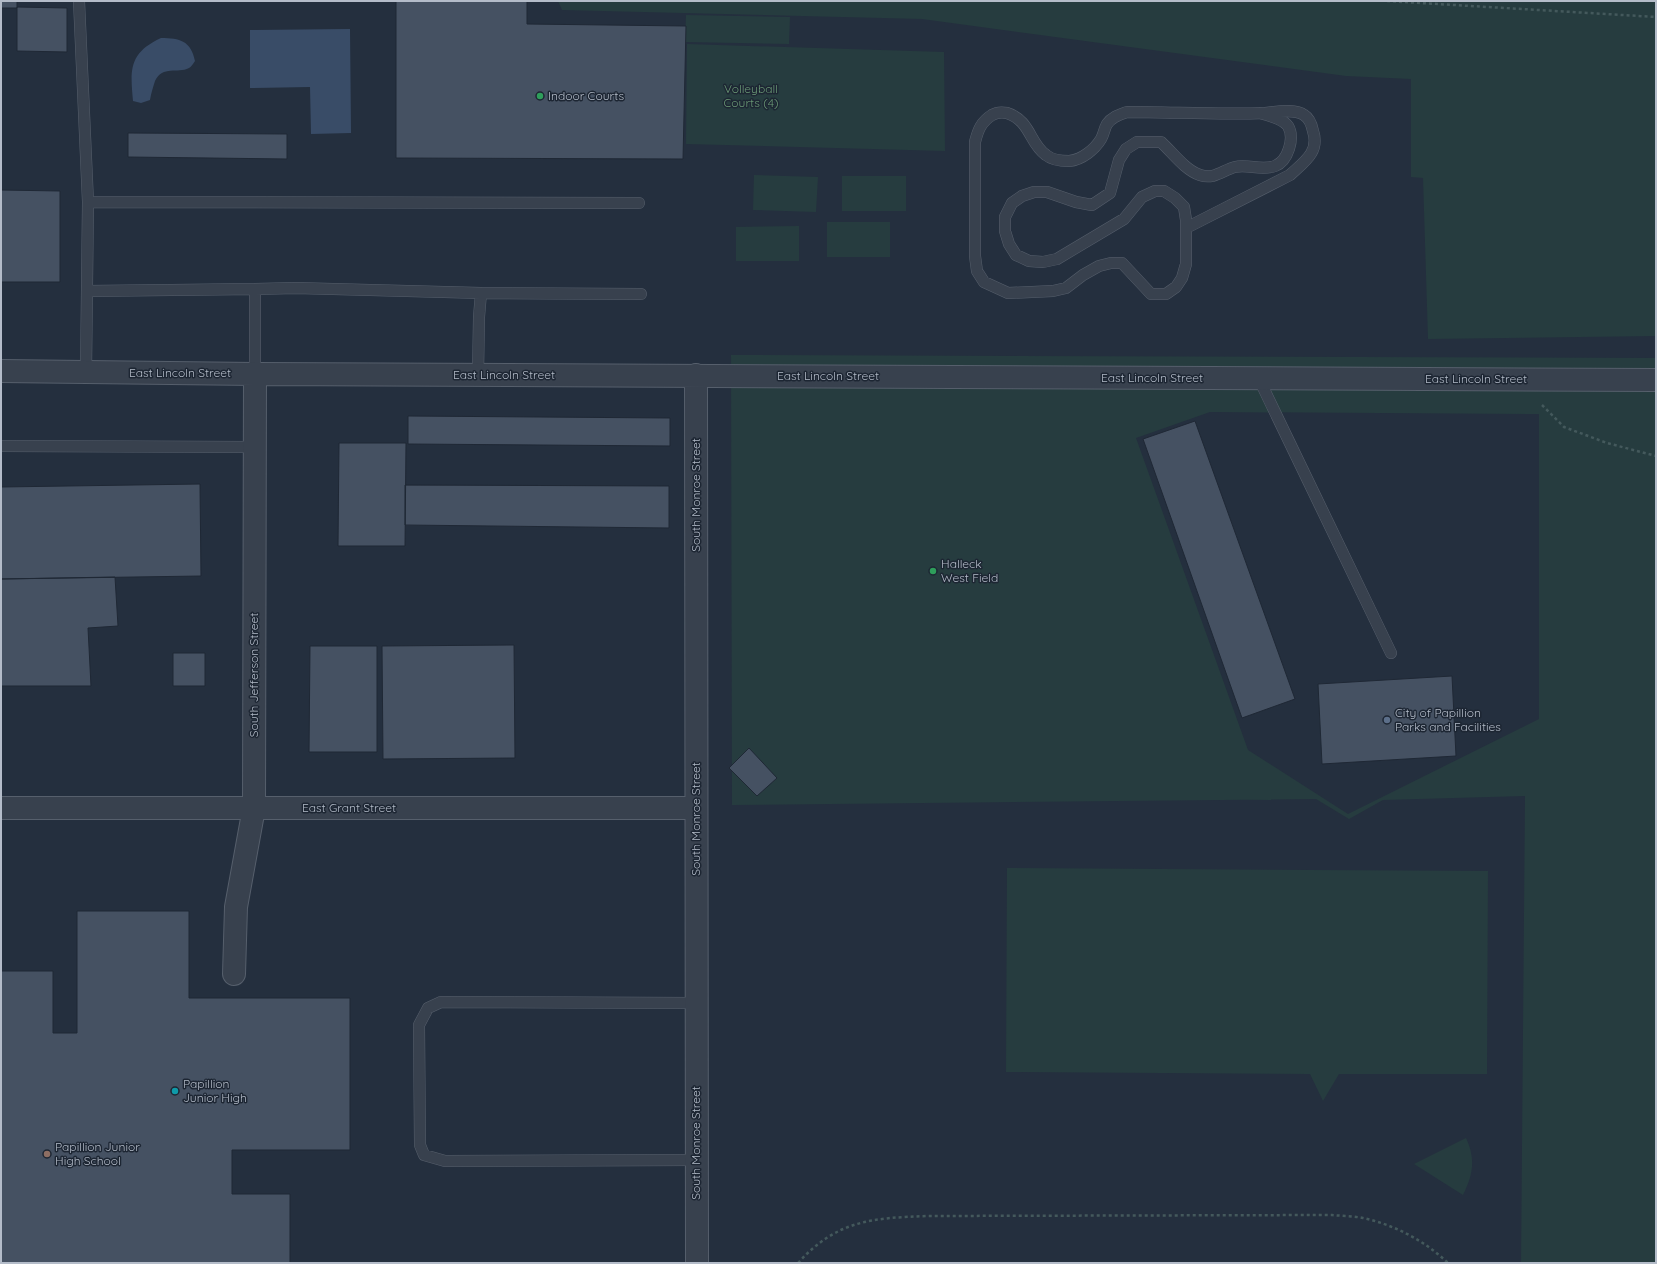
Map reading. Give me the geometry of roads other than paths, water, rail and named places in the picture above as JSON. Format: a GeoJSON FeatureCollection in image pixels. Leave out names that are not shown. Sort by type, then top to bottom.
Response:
{"type":"FeatureCollection","features":[{"type":"Feature","properties":{"kind":"street","name":"East Lincoln Street"},"geometry":{"type":"LineString","coordinates":[[1,371],[255,374],[1656,380]]}},
{"type":"Feature","properties":{"kind":"street","name":"South Jefferson Street"},"geometry":{"type":"LineString","coordinates":[[234,974],[236,907],[254,808],[255,374]]}},
{"type":"Feature","properties":{"kind":"street","name":"South Monroe Street"},"geometry":{"type":"LineString","coordinates":[[696,375],[697,1263]]}},
{"type":"Feature","properties":{"kind":"street","name":"East Grant Street"},"geometry":{"type":"LineString","coordinates":[[1,808],[696,808]]}},
{"type":"Feature","properties":{"kind":"lane"},"geometry":{"type":"LineString","coordinates":[[79,1],[88,202],[86,373]]}},
{"type":"Feature","properties":{"kind":"lane"},"geometry":{"type":"LineString","coordinates":[[1186,228],[1290,175],[1314,150],[1316,138],[1312,125],[1304,115],[1291,111],[1260,113],[1127,112],[1115,116],[1107,124],[1102,138],[1094,149],[1071,161],[1058,160],[1046,155],[1024,124],[1016,116],[1004,112],[995,113],[986,119],[978,130],[975,142],[975,256],[977,271],[984,282],[1008,293],[1053,291],[1066,288],[1083,275],[1099,266],[1111,263],[1122,263],[1151,294],[1166,294],[1176,287],[1182,278],[1186,264],[1186,228],[1184,207],[1175,198],[1164,191],[1155,191],[1142,197],[1124,219],[1057,259],[1043,262],[1029,261],[1016,255],[1009,244],[1005,231],[1005,217],[1012,203],[1022,196],[1034,192],[1046,192],[1076,202],[1092,204],[1100,201],[1110,193],[1119,160],[1126,149],[1137,142],[1161,142],[1191,171],[1211,177],[1236,167],[1264,168],[1276,166],[1290,147],[1290,135],[1287,126],[1283,122],[1260,113]]}},
{"type":"Feature","properties":{"kind":"lane"},"geometry":{"type":"LineString","coordinates":[[88,202],[639,203]]}},
{"type":"Feature","properties":{"kind":"lane"},"geometry":{"type":"LineString","coordinates":[[87,291],[296,288],[481,293],[641,294]]}},
{"type":"Feature","properties":{"kind":"lane"},"geometry":{"type":"LineString","coordinates":[[255,289],[255,374]]}},
{"type":"Feature","properties":{"kind":"lane"},"geometry":{"type":"LineString","coordinates":[[478,375],[481,293]]}},
{"type":"Feature","properties":{"kind":"lane"},"geometry":{"type":"LineString","coordinates":[[1259,379],[1391,654]]}},
{"type":"Feature","properties":{"kind":"lane"},"geometry":{"type":"LineString","coordinates":[[1,446],[254,447]]}},
{"type":"Feature","properties":{"kind":"lane"},"geometry":{"type":"LineString","coordinates":[[696,1003],[441,1002],[428,1008],[419,1025],[420,1145],[424,1155],[445,1161],[696,1160]]}},
{"type":"Feature","properties":{"kind":"water"},"geometry":{"type":"Polygon","coordinates":[[[350,29],[351,133],[311,134],[310,87],[250,88],[250,30],[350,29]]]}},
{"type":"Feature","properties":{"kind":"water"},"geometry":{"type":"Polygon","coordinates":[[[161,38],[174,39],[184,42],[191,49],[195,61],[189,68],[184,70],[166,71],[158,76],[152,90],[150,100],[141,103],[133,101],[132,71],[137,56],[150,44],[161,38]]]}},
{"type":"Feature","properties":{"kind":"place","name":"Indoor Courts"},"geometry":{"type":"Point","coordinates":[540,96]}},
{"type":"Feature","properties":{"kind":"place","name":"Halleck West Field"},"geometry":{"type":"Point","coordinates":[933,571]}},
{"type":"Feature","properties":{"kind":"place","name":"City of Papillion Parks and Facilities"},"geometry":{"type":"Point","coordinates":[1387,720]}},
{"type":"Feature","properties":{"kind":"place","name":"Papillion Junior High"},"geometry":{"type":"Point","coordinates":[175,1091]}},
{"type":"Feature","properties":{"kind":"place","name":"Papillion Junior High School"},"geometry":{"type":"Point","coordinates":[47,1154]}},
{"type":"Feature","properties":{"kind":"park label","name":"Volleyball Courts (4)"},"geometry":{"type":"Point","coordinates":[751,96]}}]}
